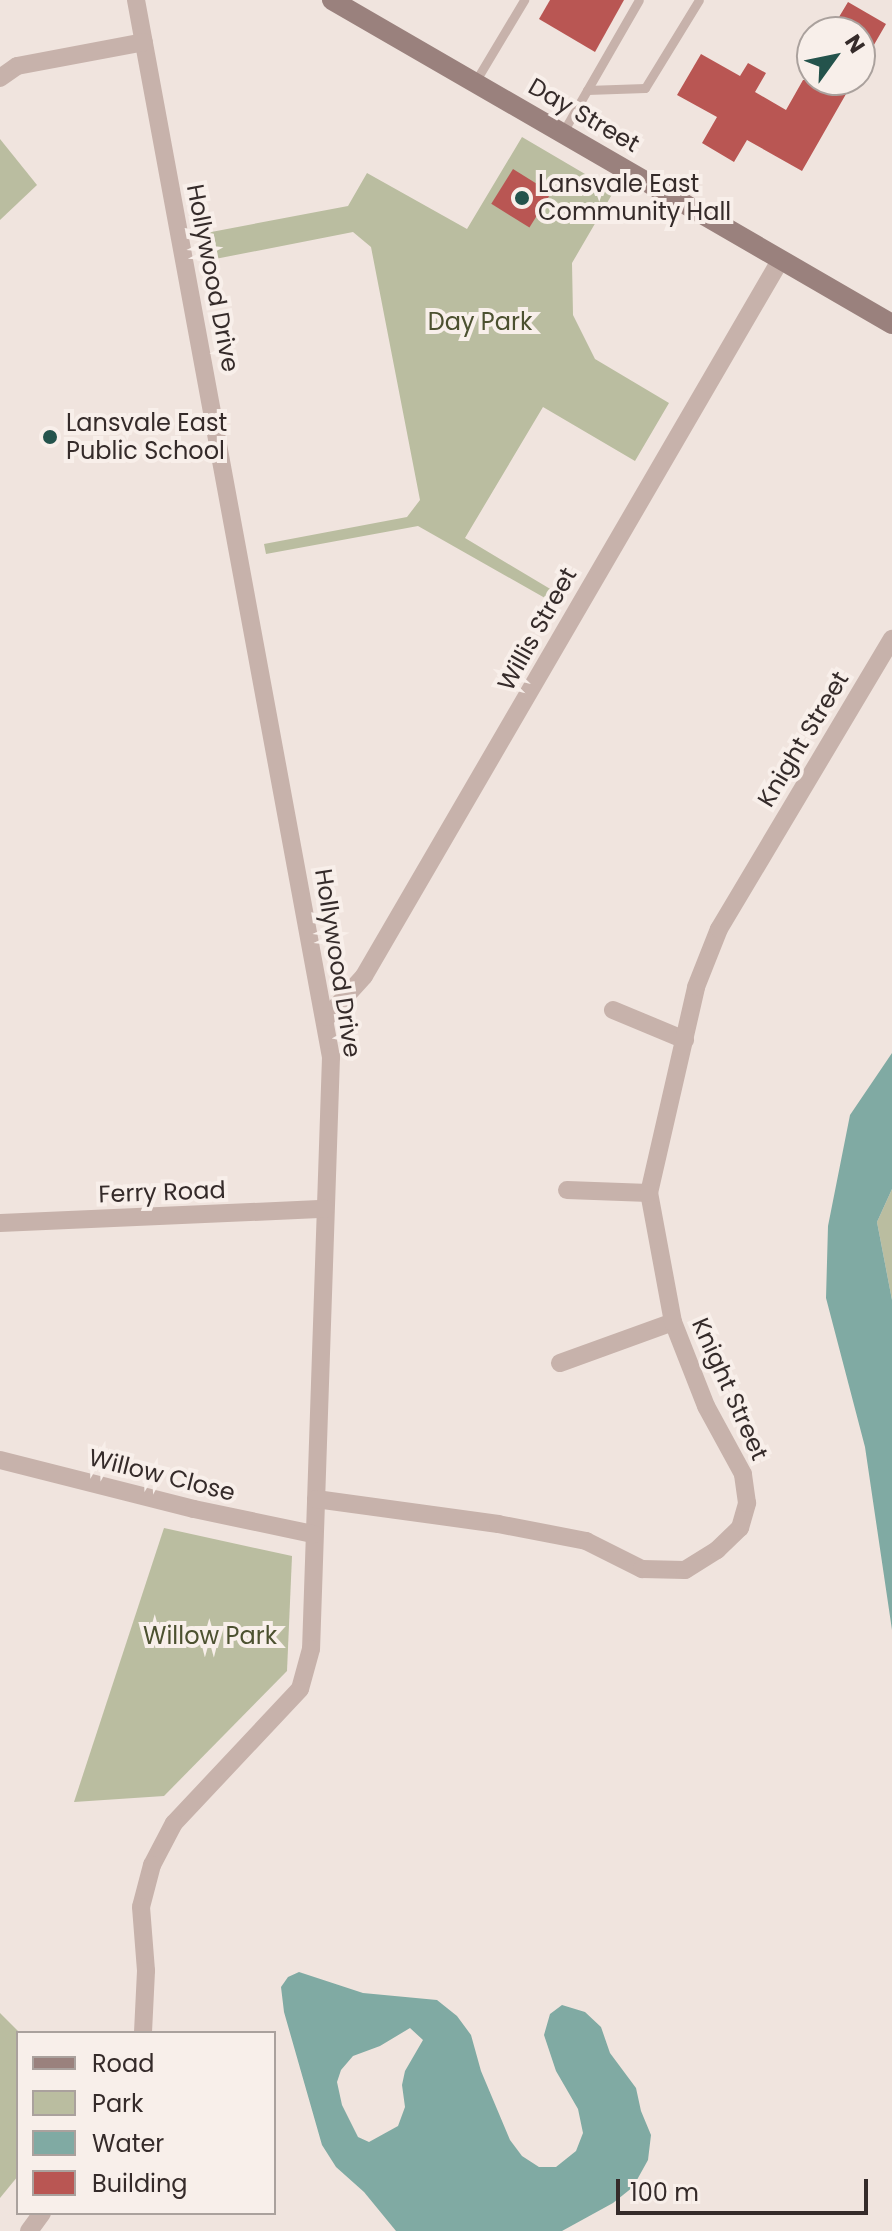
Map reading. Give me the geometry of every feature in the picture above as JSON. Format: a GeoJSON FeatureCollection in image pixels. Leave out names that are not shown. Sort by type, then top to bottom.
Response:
{"type":"FeatureCollection","features":[{"type":"Feature","properties":{"kind":"street","name":"Hollywood Drive"},"geometry":{"type":"LineString","coordinates":[[136,0],[327,1017],[331,1057],[311,1649],[300,1689],[174,1823],[152,1865],[141,1907],[146,1971],[143,2031]]}},
{"type":"Feature","properties":{"kind":"street","name":"Day Street"},"geometry":{"type":"LineString","coordinates":[[332,0],[892,324]]}},
{"type":"Feature","properties":{"kind":"street"},"geometry":{"type":"LineString","coordinates":[[0,78],[17,66],[144,42]]}},
{"type":"Feature","properties":{"kind":"street","name":"Willis Street"},"geometry":{"type":"LineString","coordinates":[[327,1017],[364,976],[781,259]]}},
{"type":"Feature","properties":{"kind":"street","name":"Knight Street"},"geometry":{"type":"LineString","coordinates":[[316,1499],[498,1524],[586,1541],[642,1569],[685,1570],[717,1550],[740,1528],[747,1503],[743,1474],[706,1406],[673,1322],[649,1193],[696,987],[719,929],[892,639]]}},
{"type":"Feature","properties":{"kind":"street"},"geometry":{"type":"LineString","coordinates":[[613,1010],[685,1040]]}},
{"type":"Feature","properties":{"kind":"street"},"geometry":{"type":"LineString","coordinates":[[567,1190],[649,1193]]}},
{"type":"Feature","properties":{"kind":"street","name":"Ferry Road"},"geometry":{"type":"LineString","coordinates":[[0,1223],[325,1209]]}},
{"type":"Feature","properties":{"kind":"street"},"geometry":{"type":"LineString","coordinates":[[560,1363],[673,1322]]}},
{"type":"Feature","properties":{"kind":"street","name":"Willow Close"},"geometry":{"type":"LineString","coordinates":[[0,1460],[194,1509],[313,1534]]}},
{"type":"Feature","properties":{"kind":"lane"},"geometry":{"type":"LineString","coordinates":[[475,82],[524,0]]}},
{"type":"Feature","properties":{"kind":"lane"},"geometry":{"type":"LineString","coordinates":[[563,133],[639,0]]}},
{"type":"Feature","properties":{"kind":"lane"},"geometry":{"type":"LineString","coordinates":[[587,90],[645,88],[699,0]]}},
{"type":"Feature","properties":{"kind":"green space","name":"Day Park"},"geometry":{"type":"Polygon","coordinates":[[[522,137],[614,191],[572,263],[573,315],[595,359],[669,403],[635,461],[543,407],[465,538],[557,593],[552,602],[418,526],[266,554],[264,544],[407,517],[420,500],[371,247],[353,232],[210,260],[206,233],[348,206],[367,173],[467,229],[522,137]]]}},
{"type":"Feature","properties":{"kind":"green space"},"geometry":{"type":"Polygon","coordinates":[[[0,139],[37,185],[0,220],[0,139]]]}},
{"type":"Feature","properties":{"kind":"green space"},"geometry":{"type":"Polygon","coordinates":[[[892,1189],[892,1300],[877,1222],[892,1189]]]}},
{"type":"Feature","properties":{"kind":"green space","name":"Willow Park"},"geometry":{"type":"Polygon","coordinates":[[[164,1528],[292,1556],[287,1671],[164,1796],[74,1802],[164,1528]]]}},
{"type":"Feature","properties":{"kind":"green space"},"geometry":{"type":"Polygon","coordinates":[[[0,2013],[18,2031],[16,2178],[0,2198],[0,2013]]]}},
{"type":"Feature","properties":{"kind":"water"},"geometry":{"type":"Polygon","coordinates":[[[892,1053],[892,1189],[877,1222],[892,1300],[892,1630],[865,1447],[826,1298],[828,1226],[850,1115],[892,1053]]]}},
{"type":"Feature","properties":{"kind":"water"},"geometry":{"type":"Polygon","coordinates":[[[299,1972],[363,1993],[437,2000],[457,2016],[471,2035],[481,2071],[510,2140],[522,2156],[539,2167],[556,2167],[576,2151],[583,2133],[578,2109],[556,2071],[544,2035],[550,2014],[562,2005],[585,2012],[601,2027],[610,2053],[636,2088],[651,2135],[648,2160],[633,2187],[613,2203],[562,2231],[396,2231],[364,2192],[336,2167],[322,2145],[284,2012],[281,1987],[288,1977],[299,1972]],[[410,2028],[380,2046],[353,2056],[341,2070],[337,2082],[342,2105],[358,2137],[369,2142],[398,2126],[405,2107],[402,2085],[405,2071],[423,2040],[410,2028]]]}},
{"type":"Feature","properties":{"kind":"building"},"geometry":{"type":"Polygon","coordinates":[[[550,0],[624,0],[595,52],[539,19],[550,0]]]}},
{"type":"Feature","properties":{"kind":"building"},"geometry":{"type":"Polygon","coordinates":[[[848,2],[872,16],[840,16],[848,2]]]}},
{"type":"Feature","properties":{"kind":"building"},"geometry":{"type":"Polygon","coordinates":[[[876,18],[886,24],[876,41],[876,18]]]}},
{"type":"Feature","properties":{"kind":"building"},"geometry":{"type":"Polygon","coordinates":[[[701,54],[740,76],[748,63],[766,73],[755,92],[786,110],[796,92],[796,96],[845,96],[802,171],[747,140],[734,162],[702,143],[717,117],[677,95],[701,54]]]}},
{"type":"Feature","properties":{"kind":"building","name":"Lansvale East Community Hall"},"geometry":{"type":"Polygon","coordinates":[[[513,169],[551,193],[529,228],[491,204],[513,169]]]}},
{"type":"Feature","properties":{"kind":"place","name":"Lansvale East Community Hall"},"geometry":{"type":"Point","coordinates":[522,198]}},
{"type":"Feature","properties":{"kind":"place","name":"Lansvale East Public School"},"geometry":{"type":"Point","coordinates":[50,437]}}]}
